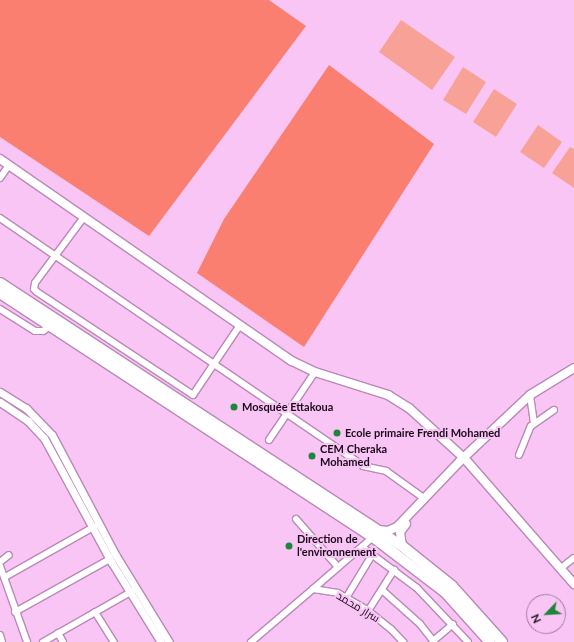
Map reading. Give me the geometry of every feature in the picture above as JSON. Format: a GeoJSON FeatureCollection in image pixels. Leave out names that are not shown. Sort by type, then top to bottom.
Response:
{"type":"FeatureCollection","features":[{"type":"Feature","properties":{"kind":"highway"},"geometry":{"type":"LineString","coordinates":[[0,278],[34,305]]}},
{"type":"Feature","properties":{"kind":"highway"},"geometry":{"type":"LineString","coordinates":[[0,283],[376,533],[445,592],[490,642]]}},
{"type":"Feature","properties":{"kind":"highway"},"geometry":{"type":"LineString","coordinates":[[1,294],[376,533],[402,546],[452,586],[502,642]]}},
{"type":"Feature","properties":{"kind":"main road"},"geometry":{"type":"LineString","coordinates":[[0,159],[292,361],[315,372],[375,390],[397,400],[439,432],[465,459],[574,584]]}},
{"type":"Feature","properties":{"kind":"main road"},"geometry":{"type":"LineString","coordinates":[[376,533],[397,528],[464,466],[465,459],[530,396],[574,368]]}},
{"type":"Feature","properties":{"kind":"main road"},"geometry":{"type":"LineString","coordinates":[[402,546],[400,537],[402,528],[427,500]]}},
{"type":"Feature","properties":{"kind":"street"},"geometry":{"type":"LineString","coordinates":[[0,178],[9,165]]}},
{"type":"Feature","properties":{"kind":"street"},"geometry":{"type":"LineString","coordinates":[[84,217],[34,284],[37,292],[193,395],[240,325]]}},
{"type":"Feature","properties":{"kind":"street"},"geometry":{"type":"LineString","coordinates":[[0,218],[363,466],[386,471],[427,500]]}},
{"type":"Feature","properties":{"kind":"street"},"geometry":{"type":"LineString","coordinates":[[0,309],[35,331],[43,331],[50,326]]}},
{"type":"Feature","properties":{"kind":"street"},"geometry":{"type":"LineString","coordinates":[[269,440],[315,372]]}},
{"type":"Feature","properties":{"kind":"street"},"geometry":{"type":"LineString","coordinates":[[0,392],[26,408],[52,435],[96,526],[110,559],[169,642]]}},
{"type":"Feature","properties":{"kind":"street"},"geometry":{"type":"LineString","coordinates":[[519,455],[534,422],[530,396]]}},
{"type":"Feature","properties":{"kind":"street"},"geometry":{"type":"LineString","coordinates":[[0,402],[28,421],[44,438],[133,591],[160,642]]}},
{"type":"Feature","properties":{"kind":"street"},"geometry":{"type":"LineString","coordinates":[[534,422],[554,410]]}},
{"type":"Feature","properties":{"kind":"street"},"geometry":{"type":"LineString","coordinates":[[296,519],[338,567]]}},
{"type":"Feature","properties":{"kind":"street"},"geometry":{"type":"LineString","coordinates":[[5,577],[96,526]]}},
{"type":"Feature","properties":{"kind":"street"},"geometry":{"type":"LineString","coordinates":[[251,642],[362,547],[376,533]]}},
{"type":"Feature","properties":{"kind":"street"},"geometry":{"type":"LineString","coordinates":[[362,547],[417,588],[453,624],[468,642]]}},
{"type":"Feature","properties":{"kind":"street"},"geometry":{"type":"LineString","coordinates":[[0,562],[10,555]]}},
{"type":"Feature","properties":{"kind":"street"},"geometry":{"type":"LineString","coordinates":[[346,598],[372,555]]}},
{"type":"Feature","properties":{"kind":"street"},"geometry":{"type":"LineString","coordinates":[[561,568],[574,558]]}},
{"type":"Feature","properties":{"kind":"street"},"geometry":{"type":"LineString","coordinates":[[14,612],[110,559]]}},
{"type":"Feature","properties":{"kind":"street"},"geometry":{"type":"LineString","coordinates":[[0,566],[5,577],[14,612],[26,642]]}},
{"type":"Feature","properties":{"kind":"street"},"geometry":{"type":"LineString","coordinates":[[368,611],[394,570]]}},
{"type":"Feature","properties":{"kind":"street","name":"سرار محمد"},"geometry":{"type":"LineString","coordinates":[[313,589],[338,593],[368,611],[391,629],[403,642]]}},
{"type":"Feature","properties":{"kind":"street"},"geometry":{"type":"LineString","coordinates":[[382,590],[420,624],[434,641],[453,624]]}},
{"type":"Feature","properties":{"kind":"street"},"geometry":{"type":"LineString","coordinates":[[43,642],[133,591]]}},
{"type":"Feature","properties":{"kind":"street"},"geometry":{"type":"LineString","coordinates":[[95,612],[114,642]]}},
{"type":"Feature","properties":{"kind":"street"},"geometry":{"type":"LineString","coordinates":[[58,634],[63,642]]}},
{"type":"Feature","properties":{"kind":"street"},"geometry":{"type":"LineString","coordinates":[[0,635],[2,642]]}},
{"type":"Feature","properties":{"kind":"shaded area"},"geometry":{"type":"Polygon","coordinates":[[[0,0],[269,0],[306,26],[149,236],[0,137],[0,0]]]}},
{"type":"Feature","properties":{"kind":"shaded area"},"geometry":{"type":"Polygon","coordinates":[[[401,20],[455,57],[432,90],[379,52],[401,20]]]}},
{"type":"Feature","properties":{"kind":"shaded area"},"geometry":{"type":"Polygon","coordinates":[[[329,65],[434,144],[304,347],[197,273],[224,219],[329,65]]]}},
{"type":"Feature","properties":{"kind":"shaded area"},"geometry":{"type":"Polygon","coordinates":[[[463,67],[486,82],[466,114],[443,100],[463,67]]]}},
{"type":"Feature","properties":{"kind":"shaded area"},"geometry":{"type":"Polygon","coordinates":[[[494,89],[517,104],[496,137],[473,122],[494,89]]]}},
{"type":"Feature","properties":{"kind":"shaded area"},"geometry":{"type":"Polygon","coordinates":[[[538,125],[562,142],[544,168],[520,152],[538,125]]]}},
{"type":"Feature","properties":{"kind":"shaded area"},"geometry":{"type":"Polygon","coordinates":[[[570,147],[574,149],[574,188],[552,173],[570,147]]]}},
{"type":"Feature","properties":{"kind":"place","name":"Mosquée Ettakoua"},"geometry":{"type":"Point","coordinates":[234,407]}},
{"type":"Feature","properties":{"kind":"place","name":"Ecole primaire Frendi Mohamed"},"geometry":{"type":"Point","coordinates":[337,433]}},
{"type":"Feature","properties":{"kind":"place","name":"CEM Cheraka Mohamed"},"geometry":{"type":"Point","coordinates":[312,456]}},
{"type":"Feature","properties":{"kind":"place","name":"Direction de l'environnement"},"geometry":{"type":"Point","coordinates":[289,546]}}]}
